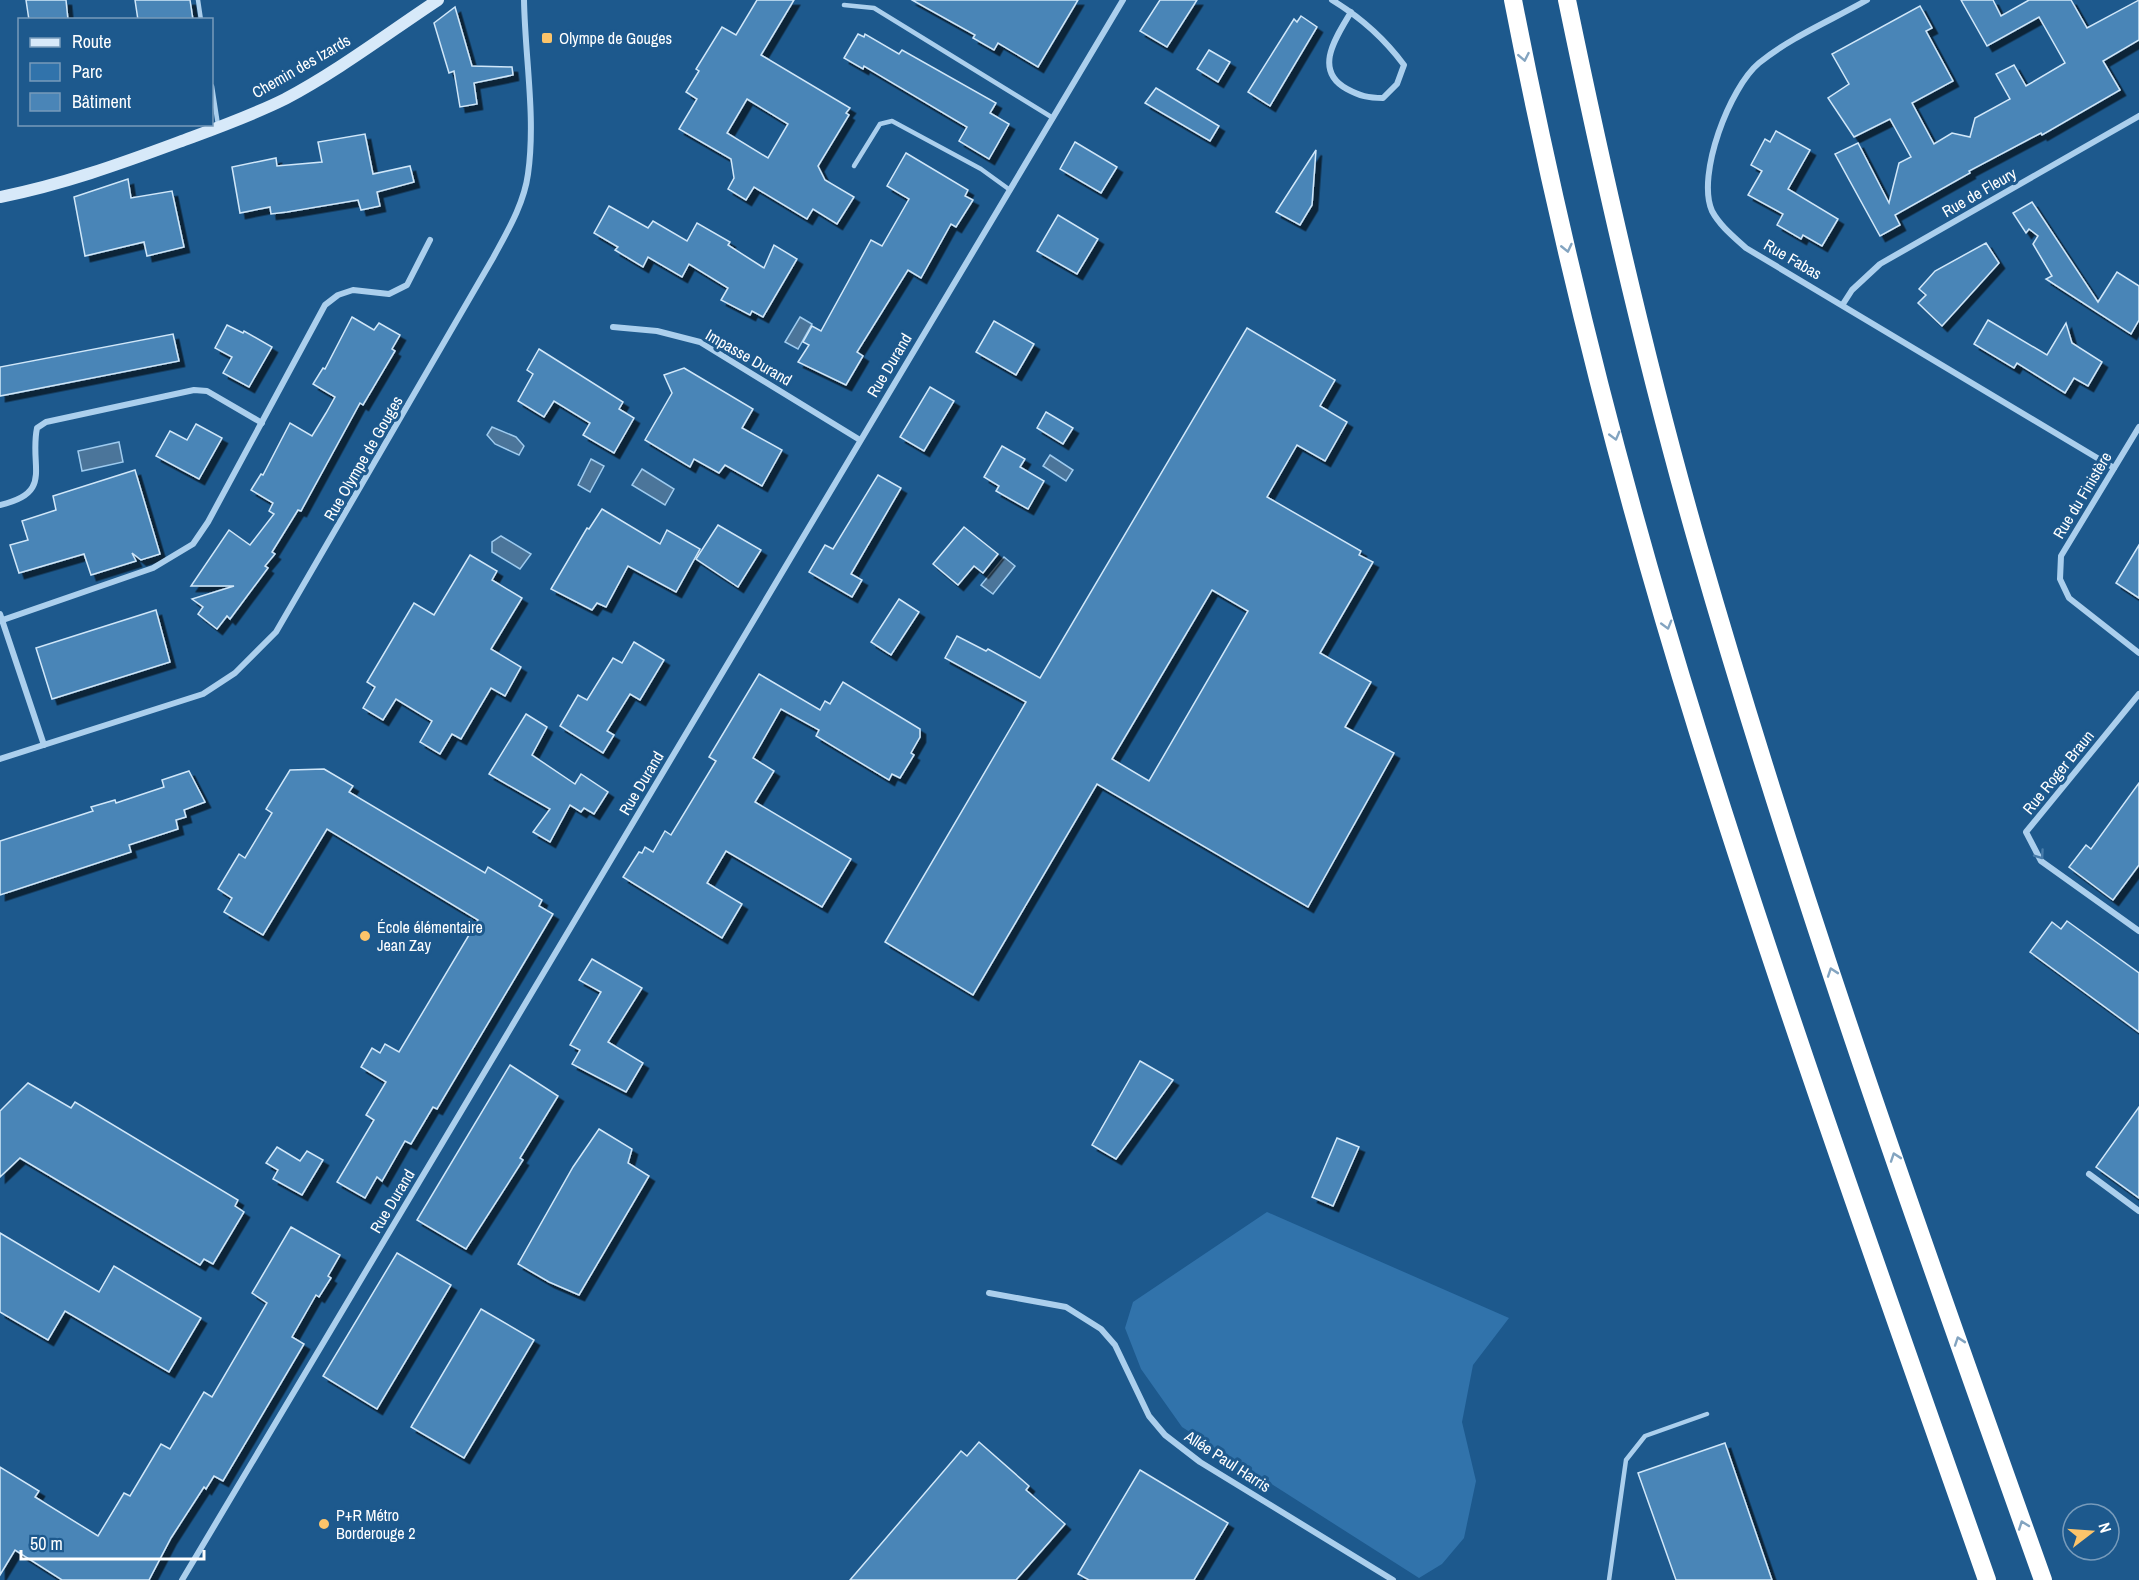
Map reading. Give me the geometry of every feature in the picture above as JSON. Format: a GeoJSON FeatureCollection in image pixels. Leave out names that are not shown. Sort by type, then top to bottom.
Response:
{"type":"FeatureCollection","features":[{"type":"Feature","properties":{"kind":"highway"},"geometry":{"type":"LineString","coordinates":[[1512,0],[1536,120],[1581,305],[1646,552],[1696,728],[1765,942],[1987,1580]]}},
{"type":"Feature","properties":{"kind":"highway"},"geometry":{"type":"LineString","coordinates":[[1567,0],[1594,128],[1644,340],[1700,549],[1818,933],[2043,1580]]}},
{"type":"Feature","properties":{"kind":"street","name":"Chemin des Izards"},"geometry":{"type":"LineString","coordinates":[[0,197],[40,189],[218,128],[285,99],[438,0]]}},
{"type":"Feature","properties":{"kind":"street","name":"Rue Olympe de Gouges"},"geometry":{"type":"LineString","coordinates":[[0,759],[203,694],[235,673],[276,632],[494,258],[516,213],[528,176],[531,124],[524,0]]}},
{"type":"Feature","properties":{"kind":"street","name":"Rue Durand"},"geometry":{"type":"LineString","coordinates":[[182,1580],[1123,0]]}},
{"type":"Feature","properties":{"kind":"street"},"geometry":{"type":"LineString","coordinates":[[1332,0],[1351,12],[1372,29],[1404,65],[1397,84],[1383,98],[1365,98],[1337,84],[1329,71],[1332,46],[1351,12]]}},
{"type":"Feature","properties":{"kind":"street","name":"Rue Fabas"},"geometry":{"type":"LineString","coordinates":[[1867,0],[1783,47],[1750,72],[1731,103],[1713,148],[1707,191],[1712,210],[1723,227],[1746,248],[2114,468]]}},
{"type":"Feature","properties":{"kind":"street","name":"Rue de Fleury"},"geometry":{"type":"LineString","coordinates":[[1843,304],[1852,290],[1880,264],[2139,116]]}},
{"type":"Feature","properties":{"kind":"street"},"geometry":{"type":"LineString","coordinates":[[44,745],[1,619],[153,568],[194,544],[325,305],[338,295],[353,290],[388,294],[407,285],[430,240]]}},
{"type":"Feature","properties":{"kind":"street","name":"Impasse Durand"},"geometry":{"type":"LineString","coordinates":[[613,327],[657,331],[700,342],[860,440]]}},
{"type":"Feature","properties":{"kind":"street"},"geometry":{"type":"LineString","coordinates":[[0,505],[26,496],[33,486],[37,470],[37,428],[46,422],[194,390],[207,391],[262,423]]}},
{"type":"Feature","properties":{"kind":"street","name":"Rue du Finistère"},"geometry":{"type":"LineString","coordinates":[[2139,428],[2061,556],[2060,579],[2069,598],[2139,653]]}},
{"type":"Feature","properties":{"kind":"street","name":"Rue Roger Braun"},"geometry":{"type":"LineString","coordinates":[[2139,694],[2026,832],[2042,861],[2139,931]]}},
{"type":"Feature","properties":{"kind":"street"},"geometry":{"type":"LineString","coordinates":[[2089,1174],[2139,1211]]}},
{"type":"Feature","properties":{"kind":"street","name":"Allée Paul Harris"},"geometry":{"type":"LineString","coordinates":[[989,1293],[1066,1307],[1101,1329],[1115,1345],[1149,1416],[1165,1435],[1200,1462],[1393,1580]]}},
{"type":"Feature","properties":{"kind":"lane"},"geometry":{"type":"LineString","coordinates":[[198,0],[201,18]]}},
{"type":"Feature","properties":{"kind":"lane"},"geometry":{"type":"LineString","coordinates":[[844,5],[874,9],[1054,119]]}},
{"type":"Feature","properties":{"kind":"lane"},"geometry":{"type":"LineString","coordinates":[[213,93],[218,128]]}},
{"type":"Feature","properties":{"kind":"lane"},"geometry":{"type":"LineString","coordinates":[[854,166],[880,124],[892,121],[981,169],[1011,190]]}},
{"type":"Feature","properties":{"kind":"lane"},"geometry":{"type":"LineString","coordinates":[[1609,1580],[1626,1460],[1645,1436],[1707,1414]]}},
{"type":"Feature","properties":{"kind":"green space"},"geometry":{"type":"Polygon","coordinates":[[[1267,1212],[1509,1318],[1473,1365],[1462,1422],[1476,1481],[1464,1538],[1442,1564],[1419,1578],[1182,1427],[1141,1369],[1125,1328],[1133,1302],[1267,1212]]]}},
{"type":"Feature","properties":{"kind":"shaded area"},"geometry":{"type":"Polygon","coordinates":[[[800,317],[812,324],[798,349],[785,342],[800,317]]]}},
{"type":"Feature","properties":{"kind":"shaded area"},"geometry":{"type":"Polygon","coordinates":[[[492,427],[516,437],[524,446],[519,455],[495,444],[487,435],[492,427]]]}},
{"type":"Feature","properties":{"kind":"shaded area"},"geometry":{"type":"Polygon","coordinates":[[[119,442],[123,462],[82,471],[78,451],[119,442]]]}},
{"type":"Feature","properties":{"kind":"shaded area"},"geometry":{"type":"Polygon","coordinates":[[[1050,455],[1073,470],[1066,481],[1043,466],[1050,455]]]}},
{"type":"Feature","properties":{"kind":"shaded area"},"geometry":{"type":"Polygon","coordinates":[[[591,459],[604,466],[590,492],[578,485],[591,459]]]}},
{"type":"Feature","properties":{"kind":"shaded area"},"geometry":{"type":"Polygon","coordinates":[[[642,469],[674,489],[665,505],[632,485],[642,469]]]}},
{"type":"Feature","properties":{"kind":"shaded area"},"geometry":{"type":"Polygon","coordinates":[[[501,536],[531,554],[520,569],[492,552],[492,542],[501,536]]]}},
{"type":"Feature","properties":{"kind":"shaded area"},"geometry":{"type":"Polygon","coordinates":[[[1004,557],[1015,566],[993,594],[981,585],[1004,557]]]}},
{"type":"Feature","properties":{"kind":"building"},"geometry":{"type":"Polygon","coordinates":[[[26,0],[66,0],[68,18],[29,18],[26,0]]]}},
{"type":"Feature","properties":{"kind":"building"},"geometry":{"type":"Polygon","coordinates":[[[135,0],[190,0],[193,18],[138,18],[135,0]]]}},
{"type":"Feature","properties":{"kind":"building"},"geometry":{"type":"Polygon","coordinates":[[[757,0],[794,0],[761,55],[850,108],[846,113],[849,115],[818,166],[825,180],[854,197],[837,224],[813,209],[807,219],[754,187],[746,200],[728,189],[734,178],[731,159],[679,129],[697,99],[686,92],[699,71],[696,69],[722,27],[736,35],[757,0]],[[747,99],[727,133],[768,158],[788,124],[747,99]]]}},
{"type":"Feature","properties":{"kind":"building"},"geometry":{"type":"Polygon","coordinates":[[[912,0],[1078,0],[1038,67],[998,43],[994,50],[973,38],[975,35],[912,0]]]}},
{"type":"Feature","properties":{"kind":"building"},"geometry":{"type":"Polygon","coordinates":[[[1160,0],[1197,0],[1167,47],[1140,31],[1160,0]]]}},
{"type":"Feature","properties":{"kind":"building"},"geometry":{"type":"Polygon","coordinates":[[[1961,0],[1993,0],[2001,16],[2029,0],[2071,0],[2087,28],[2139,0],[2139,40],[2103,61],[2120,90],[2042,135],[2041,133],[1969,171],[1970,173],[1895,215],[1900,225],[1880,236],[1835,154],[1858,143],[1889,203],[1899,163],[1911,157],[1890,119],[1854,137],[1828,98],[1849,84],[1832,54],[1920,6],[1932,28],[1926,31],[1953,81],[1912,103],[1934,144],[1952,133],[1970,137],[1975,118],[2010,99],[1996,74],[2014,65],[2026,86],[2065,63],[2039,17],[1987,46],[1961,0]]]}},
{"type":"Feature","properties":{"kind":"building"},"geometry":{"type":"Polygon","coordinates":[[[455,7],[472,66],[512,67],[513,75],[474,83],[477,104],[460,107],[454,71],[449,73],[434,23],[455,7]]]}},
{"type":"Feature","properties":{"kind":"building"},"geometry":{"type":"Polygon","coordinates":[[[1301,16],[1317,27],[1270,106],[1248,92],[1294,19],[1297,22],[1301,16]]]}},
{"type":"Feature","properties":{"kind":"building"},"geometry":{"type":"Polygon","coordinates":[[[858,34],[864,37],[865,34],[899,54],[902,50],[996,103],[990,113],[1009,124],[989,159],[959,141],[967,127],[864,66],[863,69],[844,58],[858,34]]]}},
{"type":"Feature","properties":{"kind":"building"},"geometry":{"type":"Polygon","coordinates":[[[1209,50],[1230,62],[1218,82],[1197,69],[1209,50]]]}},
{"type":"Feature","properties":{"kind":"building"},"geometry":{"type":"Polygon","coordinates":[[[1156,88],[1219,126],[1210,141],[1145,103],[1156,88]]]}},
{"type":"Feature","properties":{"kind":"building"},"geometry":{"type":"Polygon","coordinates":[[[1776,131],[1810,150],[1788,189],[1838,219],[1822,246],[1803,235],[1801,239],[1777,225],[1783,214],[1748,195],[1762,171],[1751,165],[1765,139],[1770,142],[1776,131]]]}},
{"type":"Feature","properties":{"kind":"building"},"geometry":{"type":"Polygon","coordinates":[[[365,134],[373,174],[410,166],[414,182],[377,192],[380,206],[361,210],[358,200],[271,214],[270,207],[240,213],[232,167],[276,158],[277,166],[322,162],[318,142],[365,134]]]}},
{"type":"Feature","properties":{"kind":"building"},"geometry":{"type":"Polygon","coordinates":[[[1075,142],[1117,167],[1101,193],[1060,169],[1075,142]]]}},
{"type":"Feature","properties":{"kind":"building"},"geometry":{"type":"Polygon","coordinates":[[[1316,150],[1312,205],[1300,225],[1276,212],[1316,150]]]}},
{"type":"Feature","properties":{"kind":"building"},"geometry":{"type":"Polygon","coordinates":[[[906,153],[968,190],[965,196],[973,200],[956,227],[951,224],[921,278],[908,270],[857,352],[863,356],[846,385],[798,362],[809,345],[803,342],[812,326],[821,331],[871,240],[882,246],[909,199],[887,186],[906,153]]]}},
{"type":"Feature","properties":{"kind":"building"},"geometry":{"type":"Polygon","coordinates":[[[128,179],[131,198],[172,191],[184,247],[147,256],[144,242],[85,256],[74,197],[128,179]]]}},
{"type":"Feature","properties":{"kind":"building"},"geometry":{"type":"Polygon","coordinates":[[[2032,202],[2098,302],[2117,272],[2139,286],[2139,320],[2131,334],[2046,279],[2052,276],[2033,244],[2038,236],[2029,229],[2026,233],[2013,213],[2032,202]]]}},
{"type":"Feature","properties":{"kind":"building"},"geometry":{"type":"Polygon","coordinates":[[[609,206],[648,228],[653,221],[687,241],[697,223],[730,242],[728,245],[764,268],[774,245],[797,259],[763,317],[752,311],[750,315],[721,300],[728,288],[689,264],[682,277],[648,257],[643,267],[615,250],[618,247],[594,233],[609,206]]]}},
{"type":"Feature","properties":{"kind":"building"},"geometry":{"type":"Polygon","coordinates":[[[1058,215],[1098,239],[1077,274],[1037,251],[1058,215]]]}},
{"type":"Feature","properties":{"kind":"building"},"geometry":{"type":"Polygon","coordinates":[[[1986,243],[1999,263],[1942,326],[1918,303],[1926,295],[1919,289],[1935,271],[1986,243]]]}},
{"type":"Feature","properties":{"kind":"building"},"geometry":{"type":"Polygon","coordinates":[[[352,317],[374,330],[379,323],[400,335],[392,349],[395,351],[363,405],[360,403],[301,511],[298,510],[272,552],[275,554],[265,566],[268,568],[230,619],[227,616],[217,629],[198,614],[203,607],[192,599],[234,586],[191,586],[229,530],[250,545],[274,514],[269,511],[273,503],[251,490],[261,474],[263,475],[290,423],[312,436],[326,413],[335,397],[313,384],[323,368],[325,369],[352,317]]]}},
{"type":"Feature","properties":{"kind":"building"},"geometry":{"type":"Polygon","coordinates":[[[1988,320],[2047,355],[2066,323],[2072,343],[2102,362],[2088,386],[2074,378],[2065,393],[2017,363],[2014,368],[1974,344],[1988,320]]]}},
{"type":"Feature","properties":{"kind":"building"},"geometry":{"type":"Polygon","coordinates":[[[994,321],[1034,344],[1016,375],[976,352],[994,321]]]}},
{"type":"Feature","properties":{"kind":"building"},"geometry":{"type":"Polygon","coordinates":[[[227,325],[243,333],[244,331],[272,347],[249,387],[223,373],[232,357],[215,348],[227,325]]]}},
{"type":"Feature","properties":{"kind":"building"},"geometry":{"type":"Polygon","coordinates":[[[1247,328],[1335,380],[1320,406],[1347,422],[1325,461],[1297,445],[1267,497],[1361,551],[1359,555],[1373,562],[1320,653],[1371,682],[1345,727],[1394,753],[1308,907],[1097,784],[973,995],[885,942],[1026,702],[945,658],[957,636],[986,651],[988,649],[1040,678],[1247,328]],[[1212,590],[1112,759],[1149,781],[1248,611],[1212,590]]]}},
{"type":"Feature","properties":{"kind":"building"},"geometry":{"type":"Polygon","coordinates":[[[173,334],[179,361],[0,396],[0,367],[173,334]]]}},
{"type":"Feature","properties":{"kind":"building"},"geometry":{"type":"Polygon","coordinates":[[[539,349],[623,402],[619,409],[634,418],[614,453],[583,435],[590,423],[554,401],[544,417],[518,401],[533,374],[527,370],[539,349]]]}},
{"type":"Feature","properties":{"kind":"building"},"geometry":{"type":"Polygon","coordinates":[[[684,368],[753,409],[742,428],[782,450],[762,486],[725,465],[719,473],[694,459],[690,467],[645,440],[672,393],[664,375],[684,368]]]}},
{"type":"Feature","properties":{"kind":"building"},"geometry":{"type":"Polygon","coordinates":[[[930,387],[954,401],[924,451],[900,437],[930,387]]]}},
{"type":"Feature","properties":{"kind":"building"},"geometry":{"type":"Polygon","coordinates":[[[1046,412],[1073,428],[1063,444],[1037,428],[1046,412]]]}},
{"type":"Feature","properties":{"kind":"building"},"geometry":{"type":"Polygon","coordinates":[[[196,424],[222,438],[199,479],[156,456],[170,431],[187,440],[196,424]]]}},
{"type":"Feature","properties":{"kind":"building"},"geometry":{"type":"Polygon","coordinates":[[[1002,446],[1025,459],[1020,467],[1044,481],[1028,509],[996,491],[999,486],[984,477],[1002,446]]]}},
{"type":"Feature","properties":{"kind":"building"},"geometry":{"type":"Polygon","coordinates":[[[135,470],[160,554],[141,560],[132,553],[136,561],[91,575],[84,554],[19,573],[10,545],[28,540],[22,521],[56,510],[53,496],[135,470]]]}},
{"type":"Feature","properties":{"kind":"building"},"geometry":{"type":"Polygon","coordinates":[[[878,475],[901,488],[851,574],[862,580],[852,597],[809,572],[825,545],[833,549],[878,475]]]}},
{"type":"Feature","properties":{"kind":"building"},"geometry":{"type":"Polygon","coordinates":[[[602,509],[660,544],[667,530],[700,549],[676,592],[628,566],[606,607],[597,603],[592,610],[551,589],[587,528],[589,529],[602,509]]]}},
{"type":"Feature","properties":{"kind":"building"},"geometry":{"type":"Polygon","coordinates":[[[718,525],[761,550],[738,587],[696,559],[718,525]]]}},
{"type":"Feature","properties":{"kind":"building"},"geometry":{"type":"Polygon","coordinates":[[[964,527],[998,554],[983,573],[974,566],[958,585],[933,564],[964,527]]]}},
{"type":"Feature","properties":{"kind":"building"},"geometry":{"type":"Polygon","coordinates":[[[2139,545],[2139,598],[2116,583],[2139,545]]]}},
{"type":"Feature","properties":{"kind":"building"},"geometry":{"type":"Polygon","coordinates":[[[470,555],[497,571],[492,580],[522,598],[491,649],[521,667],[505,696],[491,688],[461,739],[452,734],[440,754],[420,742],[432,721],[396,699],[383,720],[363,708],[375,687],[367,682],[414,603],[434,615],[470,555]]]}},
{"type":"Feature","properties":{"kind":"building"},"geometry":{"type":"Polygon","coordinates":[[[899,599],[919,612],[891,655],[871,642],[899,599]]]}},
{"type":"Feature","properties":{"kind":"building"},"geometry":{"type":"Polygon","coordinates":[[[156,610],[170,662],[52,699],[36,648],[156,610]]]}},
{"type":"Feature","properties":{"kind":"building"},"geometry":{"type":"Polygon","coordinates":[[[634,642],[664,660],[640,700],[630,694],[607,731],[614,735],[603,753],[560,726],[578,695],[587,700],[613,658],[622,663],[634,642]]]}},
{"type":"Feature","properties":{"kind":"building"},"geometry":{"type":"Polygon","coordinates":[[[759,674],[820,710],[825,701],[830,704],[843,682],[920,729],[920,737],[911,753],[914,755],[900,778],[892,774],[889,780],[816,736],[819,730],[781,709],[753,758],[774,771],[755,802],[851,859],[822,907],[726,851],[707,883],[742,904],[722,938],[623,877],[639,852],[642,853],[645,847],[653,852],[665,831],[671,835],[716,761],[709,757],[759,674]]]}},
{"type":"Feature","properties":{"kind":"building"},"geometry":{"type":"Polygon","coordinates":[[[526,714],[547,727],[532,755],[575,784],[581,774],[608,792],[594,814],[584,808],[581,812],[570,805],[550,842],[533,832],[550,809],[489,774],[526,714]]]}},
{"type":"Feature","properties":{"kind":"building"},"geometry":{"type":"Polygon","coordinates":[[[324,769],[353,786],[349,792],[485,873],[488,867],[542,900],[539,906],[553,914],[437,1109],[433,1107],[411,1144],[405,1141],[382,1181],[377,1177],[365,1198],[337,1182],[374,1120],[366,1115],[386,1082],[361,1067],[372,1048],[380,1053],[385,1044],[399,1052],[478,920],[327,829],[263,935],[224,912],[232,898],[218,889],[239,854],[245,858],[272,813],[266,809],[290,770],[324,769]]]}},
{"type":"Feature","properties":{"kind":"building"},"geometry":{"type":"Polygon","coordinates":[[[189,771],[205,802],[184,810],[186,817],[176,820],[178,829],[129,845],[131,852],[0,895],[0,841],[93,811],[91,807],[115,800],[116,803],[164,787],[162,780],[189,771]]]}},
{"type":"Feature","properties":{"kind":"building"},"geometry":{"type":"Polygon","coordinates":[[[2139,783],[2139,865],[2113,900],[2069,867],[2086,845],[2091,849],[2139,783]]]}},
{"type":"Feature","properties":{"kind":"building"},"geometry":{"type":"Polygon","coordinates":[[[2067,921],[2139,973],[2139,1032],[2030,952],[2052,922],[2061,929],[2067,921]]]}},
{"type":"Feature","properties":{"kind":"building"},"geometry":{"type":"Polygon","coordinates":[[[592,959],[642,988],[608,1042],[643,1063],[626,1092],[572,1064],[580,1050],[570,1045],[601,992],[579,980],[592,959]]]}},
{"type":"Feature","properties":{"kind":"building"},"geometry":{"type":"Polygon","coordinates":[[[1140,1061],[1173,1080],[1116,1159],[1092,1145],[1140,1061]]]}},
{"type":"Feature","properties":{"kind":"building"},"geometry":{"type":"Polygon","coordinates":[[[510,1065],[558,1096],[520,1158],[523,1160],[466,1249],[417,1220],[510,1065]]]}},
{"type":"Feature","properties":{"kind":"building"},"geometry":{"type":"Polygon","coordinates":[[[28,1083],[71,1108],[75,1102],[238,1200],[235,1206],[244,1212],[213,1264],[204,1259],[200,1265],[20,1158],[0,1177],[0,1111],[28,1083]]]}},
{"type":"Feature","properties":{"kind":"building"},"geometry":{"type":"Polygon","coordinates":[[[2139,1107],[2139,1198],[2096,1167],[2139,1107]]]}},
{"type":"Feature","properties":{"kind":"building"},"geometry":{"type":"Polygon","coordinates":[[[599,1129],[632,1149],[628,1163],[649,1176],[579,1295],[549,1282],[518,1264],[573,1167],[599,1129]]]}},
{"type":"Feature","properties":{"kind":"building"},"geometry":{"type":"Polygon","coordinates":[[[1337,1138],[1359,1147],[1333,1206],[1312,1197],[1337,1138]]]}},
{"type":"Feature","properties":{"kind":"building"},"geometry":{"type":"Polygon","coordinates":[[[277,1147],[300,1161],[307,1151],[323,1160],[302,1195],[273,1179],[278,1170],[266,1163],[277,1147]]]}},
{"type":"Feature","properties":{"kind":"building"},"geometry":{"type":"Polygon","coordinates":[[[291,1227],[340,1255],[328,1276],[331,1278],[319,1297],[316,1295],[292,1337],[304,1344],[223,1481],[214,1476],[206,1489],[204,1487],[171,1538],[149,1580],[62,1580],[15,1550],[0,1575],[0,1467],[39,1491],[35,1497],[98,1536],[124,1493],[130,1496],[161,1444],[170,1449],[204,1392],[212,1397],[267,1303],[252,1293],[291,1227]]]}},
{"type":"Feature","properties":{"kind":"building"},"geometry":{"type":"Polygon","coordinates":[[[0,1233],[99,1292],[114,1266],[201,1318],[169,1372],[65,1311],[48,1340],[0,1312],[0,1233]]]}},
{"type":"Feature","properties":{"kind":"building"},"geometry":{"type":"Polygon","coordinates":[[[397,1253],[451,1285],[377,1409],[323,1376],[397,1253]]]}},
{"type":"Feature","properties":{"kind":"building"},"geometry":{"type":"Polygon","coordinates":[[[481,1309],[534,1340],[464,1458],[411,1427],[481,1309]]]}},
{"type":"Feature","properties":{"kind":"building"},"geometry":{"type":"Polygon","coordinates":[[[979,1442],[1029,1486],[1026,1490],[1065,1524],[1016,1580],[850,1580],[961,1451],[967,1456],[979,1442]]]}},
{"type":"Feature","properties":{"kind":"building"},"geometry":{"type":"Polygon","coordinates":[[[1725,1443],[1772,1580],[1676,1580],[1638,1473],[1725,1443]]]}},
{"type":"Feature","properties":{"kind":"building"},"geometry":{"type":"Polygon","coordinates":[[[1140,1470],[1228,1523],[1194,1580],[1089,1580],[1078,1574],[1140,1470]]]}},
{"type":"Feature","properties":{"kind":"place","name":"Olympe de Gouges"},"geometry":{"type":"Point","coordinates":[547,38]}},
{"type":"Feature","properties":{"kind":"place","name":"École élémentaire Jean Zay"},"geometry":{"type":"Point","coordinates":[365,936]}},
{"type":"Feature","properties":{"kind":"place","name":"P+R Métro Borderouge 2"},"geometry":{"type":"Point","coordinates":[324,1524]}}]}
